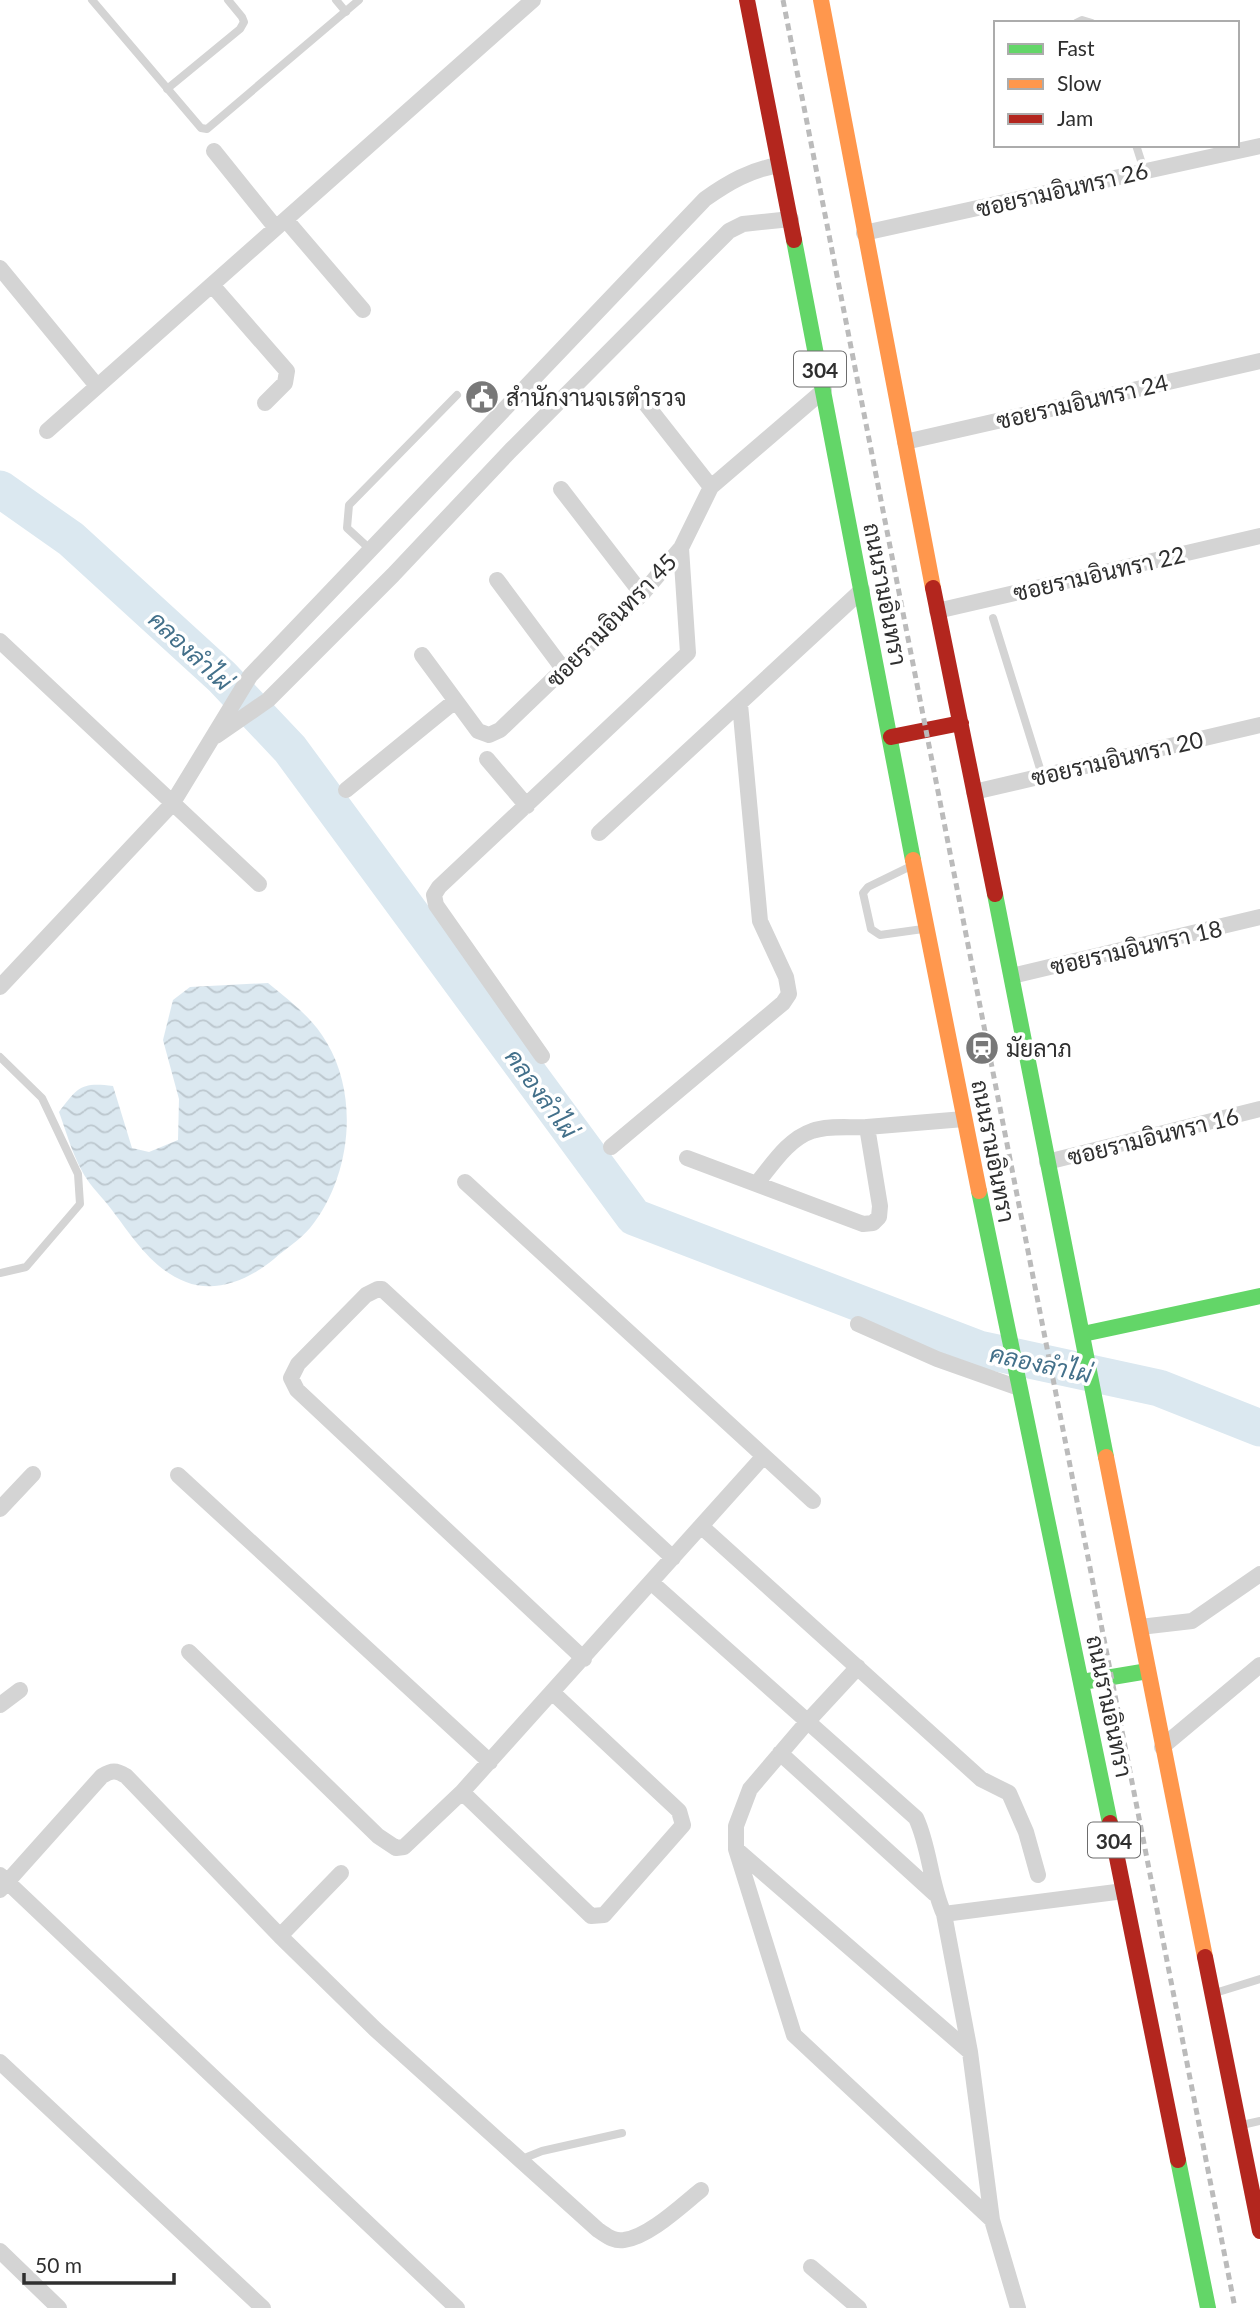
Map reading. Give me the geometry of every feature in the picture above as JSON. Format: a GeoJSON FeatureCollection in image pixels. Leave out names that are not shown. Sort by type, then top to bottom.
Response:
{"type":"FeatureCollection","features":[{"type":"Feature","properties":{"kind":"main road","name":"ถนนรามอินทรา"},"geometry":{"type":"LineString","coordinates":[[747,0],[863,590],[926,929],[1208,2308]]}},
{"type":"Feature","properties":{"kind":"main road","name":"ถนนรามอินทรา"},"geometry":{"type":"LineString","coordinates":[[821,0],[937,611],[1083,1334],[1162,1747],[1240,2125],[1252,2144],[1260,2231]]}},
{"type":"Feature","properties":{"kind":"main road"},"geometry":{"type":"LineString","coordinates":[[891,737],[961,723]]}},
{"type":"Feature","properties":{"kind":"main road"},"geometry":{"type":"LineString","coordinates":[[1083,1334],[1260,1296]]}},
{"type":"Feature","properties":{"kind":"main road"},"geometry":{"type":"LineString","coordinates":[[1082,1682],[1148,1671]]}},
{"type":"Feature","properties":{"kind":"street"},"geometry":{"type":"LineString","coordinates":[[47,431],[533,0]]}},
{"type":"Feature","properties":{"kind":"street","name":"ซอยรามอินทรา 26"},"geometry":{"type":"LineString","coordinates":[[864,233],[1260,145]]}},
{"type":"Feature","properties":{"kind":"street"},"geometry":{"type":"LineString","coordinates":[[214,150],[363,310]]}},
{"type":"Feature","properties":{"kind":"street"},"geometry":{"type":"LineString","coordinates":[[0,987],[172,804],[250,676],[372,551],[453,461],[705,198],[731,181],[757,169],[779,165]]}},
{"type":"Feature","properties":{"kind":"street"},"geometry":{"type":"LineString","coordinates":[[210,740],[268,700],[729,231],[743,224],[791,219]]}},
{"type":"Feature","properties":{"kind":"street"},"geometry":{"type":"LineString","coordinates":[[0,268],[97,386]]}},
{"type":"Feature","properties":{"kind":"street"},"geometry":{"type":"LineString","coordinates":[[212,285],[287,371],[285,383],[265,403]]}},
{"type":"Feature","properties":{"kind":"street","name":"ซอยรามอินทรา 24"},"geometry":{"type":"LineString","coordinates":[[905,442],[1260,361]]}},
{"type":"Feature","properties":{"kind":"street","name":"ซอยรามอินทรา 45"},"geometry":{"type":"LineString","coordinates":[[422,655],[478,732],[489,735],[500,730],[642,594],[681,548],[711,487],[824,390]]}},
{"type":"Feature","properties":{"kind":"street"},"geometry":{"type":"LineString","coordinates":[[645,403],[711,487]]}},
{"type":"Feature","properties":{"kind":"street"},"geometry":{"type":"LineString","coordinates":[[561,489],[642,594]]}},
{"type":"Feature","properties":{"kind":"street","name":"ซอยรามอินทรา 22"},"geometry":{"type":"LineString","coordinates":[[937,611],[1260,536]]}},
{"type":"Feature","properties":{"kind":"street"},"geometry":{"type":"LineString","coordinates":[[542,1056],[436,905],[434,895],[439,887],[688,653],[681,548]]}},
{"type":"Feature","properties":{"kind":"street"},"geometry":{"type":"LineString","coordinates":[[497,580],[564,670]]}},
{"type":"Feature","properties":{"kind":"street"},"geometry":{"type":"LineString","coordinates":[[599,833],[863,590]]}},
{"type":"Feature","properties":{"kind":"street"},"geometry":{"type":"LineString","coordinates":[[1,643],[259,884]]}},
{"type":"Feature","properties":{"kind":"street"},"geometry":{"type":"LineString","coordinates":[[346,790],[455,702]]}},
{"type":"Feature","properties":{"kind":"street"},"geometry":{"type":"LineString","coordinates":[[611,1147],[783,1003],[789,995],[786,977],[760,921],[740,704]]}},
{"type":"Feature","properties":{"kind":"street","name":"ซอยรามอินทรา 20"},"geometry":{"type":"LineString","coordinates":[[974,792],[1260,725]]}},
{"type":"Feature","properties":{"kind":"street"},"geometry":{"type":"LineString","coordinates":[[487,759],[527,806]]}},
{"type":"Feature","properties":{"kind":"street","name":"ซอยรามอินทรา 18"},"geometry":{"type":"LineString","coordinates":[[1012,976],[1260,917]]}},
{"type":"Feature","properties":{"kind":"street","name":"ซอยรามอินทรา 16"},"geometry":{"type":"LineString","coordinates":[[1047,1162],[1260,1109]]}},
{"type":"Feature","properties":{"kind":"street"},"geometry":{"type":"LineString","coordinates":[[757,1183],[790,1144],[814,1130],[964,1119]]}},
{"type":"Feature","properties":{"kind":"street"},"geometry":{"type":"LineString","coordinates":[[687,1158],[863,1224],[873,1223],[880,1217],[880,1206],[867,1127]]}},
{"type":"Feature","properties":{"kind":"street"},"geometry":{"type":"LineString","coordinates":[[465,1182],[813,1501]]}},
{"type":"Feature","properties":{"kind":"street"},"geometry":{"type":"LineString","coordinates":[[584,1659],[297,1390],[291,1378],[298,1364],[366,1295],[382,1289],[673,1558]]}},
{"type":"Feature","properties":{"kind":"street"},"geometry":{"type":"LineString","coordinates":[[858,1324],[937,1359],[1018,1380]]}},
{"type":"Feature","properties":{"kind":"street"},"geometry":{"type":"LineString","coordinates":[[189,1652],[388,1844],[396,1848],[404,1847],[462,1792],[763,1457]]}},
{"type":"Feature","properties":{"kind":"street"},"geometry":{"type":"LineString","coordinates":[[0,1509],[33,1474]]}},
{"type":"Feature","properties":{"kind":"street"},"geometry":{"type":"LineString","coordinates":[[178,1475],[489,1762]]}},
{"type":"Feature","properties":{"kind":"street"},"geometry":{"type":"LineString","coordinates":[[702,1527],[981,1779],[1009,1793],[1026,1832],[1038,1875]]}},
{"type":"Feature","properties":{"kind":"street"},"geometry":{"type":"LineString","coordinates":[[1140,1628],[1192,1621],[1260,1574]]}},
{"type":"Feature","properties":{"kind":"street"},"geometry":{"type":"LineString","coordinates":[[652,1583],[916,1818],[922,1830],[935,1894],[944,1914],[970,2052],[992,2220],[1018,2308]]}},
{"type":"Feature","properties":{"kind":"street"},"geometry":{"type":"LineString","coordinates":[[1162,1747],[1260,1665]]}},
{"type":"Feature","properties":{"kind":"street"},"geometry":{"type":"LineString","coordinates":[[858,1667],[750,1789],[736,1826],[736,1849],[794,2035],[992,2220]]}},
{"type":"Feature","properties":{"kind":"street"},"geometry":{"type":"LineString","coordinates":[[0,1705],[20,1690]]}},
{"type":"Feature","properties":{"kind":"street"},"geometry":{"type":"LineString","coordinates":[[462,1792],[591,1916],[604,1915],[683,1825],[679,1811],[552,1692]]}},
{"type":"Feature","properties":{"kind":"street"},"geometry":{"type":"LineString","coordinates":[[780,1753],[935,1894]]}},
{"type":"Feature","properties":{"kind":"street"},"geometry":{"type":"LineString","coordinates":[[457,2308],[2,1882],[102,1776],[117,1770],[126,1776],[280,1936],[376,2028],[598,2230],[612,2239],[624,2240],[662,2221],[701,2190]]}},
{"type":"Feature","properties":{"kind":"street"},"geometry":{"type":"LineString","coordinates":[[736,1849],[970,2052]]}},
{"type":"Feature","properties":{"kind":"street"},"geometry":{"type":"LineString","coordinates":[[280,1936],[341,1873]]}},
{"type":"Feature","properties":{"kind":"street"},"geometry":{"type":"LineString","coordinates":[[944,1914],[1124,1891]]}},
{"type":"Feature","properties":{"kind":"street"},"geometry":{"type":"LineString","coordinates":[[0,2062],[262,2308]]}},
{"type":"Feature","properties":{"kind":"street"},"geometry":{"type":"LineString","coordinates":[[0,2251],[59,2308]]}},
{"type":"Feature","properties":{"kind":"street"},"geometry":{"type":"LineString","coordinates":[[811,2267],[859,2308]]}},
{"type":"Feature","properties":{"kind":"lane"},"geometry":{"type":"LineString","coordinates":[[92,0],[201,128],[207,129],[359,0]]}},
{"type":"Feature","properties":{"kind":"lane"},"geometry":{"type":"LineString","coordinates":[[167,89],[240,29],[244,22],[242,17],[228,0]]}},
{"type":"Feature","properties":{"kind":"lane"},"geometry":{"type":"LineString","coordinates":[[336,0],[346,12]]}},
{"type":"Feature","properties":{"kind":"lane"},"geometry":{"type":"LineString","coordinates":[[1137,147],[1144,170]]}},
{"type":"Feature","properties":{"kind":"lane"},"geometry":{"type":"LineString","coordinates":[[372,551],[347,528],[349,505],[457,395]]}},
{"type":"Feature","properties":{"kind":"lane"},"geometry":{"type":"LineString","coordinates":[[993,618],[1042,775]]}},
{"type":"Feature","properties":{"kind":"lane"},"geometry":{"type":"LineString","coordinates":[[915,864],[868,887],[863,893],[871,929],[880,935],[926,929]]}},
{"type":"Feature","properties":{"kind":"lane"},"geometry":{"type":"LineString","coordinates":[[0,1057],[42,1098],[78,1174],[80,1204],[26,1266],[0,1273]]}},
{"type":"Feature","properties":{"kind":"lane"},"geometry":{"type":"LineString","coordinates":[[1213,1994],[1260,1979]]}},
{"type":"Feature","properties":{"kind":"lane"},"geometry":{"type":"LineString","coordinates":[[1240,2125],[1260,2121]]}},
{"type":"Feature","properties":{"kind":"lane"},"geometry":{"type":"LineString","coordinates":[[522,2159],[541,2151],[622,2133]]}},
{"type":"Feature","properties":{"kind":"water"},"geometry":{"type":"Polygon","coordinates":[[[268,983],[315,1026],[337,1065],[347,1113],[342,1163],[324,1208],[310,1228],[297,1240],[265,1266],[244,1278],[221,1285],[197,1285],[186,1282],[162,1268],[133,1238],[84,1175],[59,1112],[81,1088],[94,1085],[113,1086],[132,1148],[149,1152],[178,1140],[179,1099],[163,1040],[173,1000],[190,987],[268,983]]]}},
{"type":"Feature","properties":{"kind":"waterway","name":"คลองลำไผ่"},"geometry":{"type":"LineString","coordinates":[[0,489],[71,539],[222,677],[290,749],[634,1217],[979,1349],[1159,1388],[1260,1428]]}},
{"type":"Feature","properties":{"kind":"railway"},"geometry":{"type":"LineString","coordinates":[[783,0],[1235,2308]]}},
{"type":"Feature","properties":{"kind":"traffic: fast"},"geometry":{"type":"LineString","coordinates":[[794,240],[913,860]]}},
{"type":"Feature","properties":{"kind":"traffic: fast"},"geometry":{"type":"LineString","coordinates":[[995,894],[1106,1457]]}},
{"type":"Feature","properties":{"kind":"traffic: fast"},"geometry":{"type":"LineString","coordinates":[[979,1191],[1110,1823]]}},
{"type":"Feature","properties":{"kind":"traffic: fast"},"geometry":{"type":"LineString","coordinates":[[1083,1334],[1260,1296]]}},
{"type":"Feature","properties":{"kind":"traffic: fast"},"geometry":{"type":"LineString","coordinates":[[1082,1682],[1148,1671]]}},
{"type":"Feature","properties":{"kind":"traffic: fast"},"geometry":{"type":"LineString","coordinates":[[1178,2160],[1208,2308]]}},
{"type":"Feature","properties":{"kind":"traffic: slow"},"geometry":{"type":"LineString","coordinates":[[821,0],[933,588]]}},
{"type":"Feature","properties":{"kind":"traffic: slow"},"geometry":{"type":"LineString","coordinates":[[913,860],[979,1191]]}},
{"type":"Feature","properties":{"kind":"traffic: slow"},"geometry":{"type":"LineString","coordinates":[[1106,1457],[1205,1957]]}},
{"type":"Feature","properties":{"kind":"traffic: jam"},"geometry":{"type":"LineString","coordinates":[[747,0],[794,240]]}},
{"type":"Feature","properties":{"kind":"traffic: jam"},"geometry":{"type":"LineString","coordinates":[[933,588],[995,894]]}},
{"type":"Feature","properties":{"kind":"traffic: jam"},"geometry":{"type":"LineString","coordinates":[[891,737],[961,723]]}},
{"type":"Feature","properties":{"kind":"traffic: jam"},"geometry":{"type":"LineString","coordinates":[[1110,1823],[1178,2160]]}},
{"type":"Feature","properties":{"kind":"traffic: jam"},"geometry":{"type":"LineString","coordinates":[[1205,1957],[1260,2231]]}},
{"type":"Feature","properties":{"kind":"place","name":"สำนักงานจเรตำรวจ"},"geometry":{"type":"Point","coordinates":[482,397]}},
{"type":"Feature","properties":{"kind":"place","name":"มัยลาภ"},"geometry":{"type":"Point","coordinates":[982,1048]}}]}
